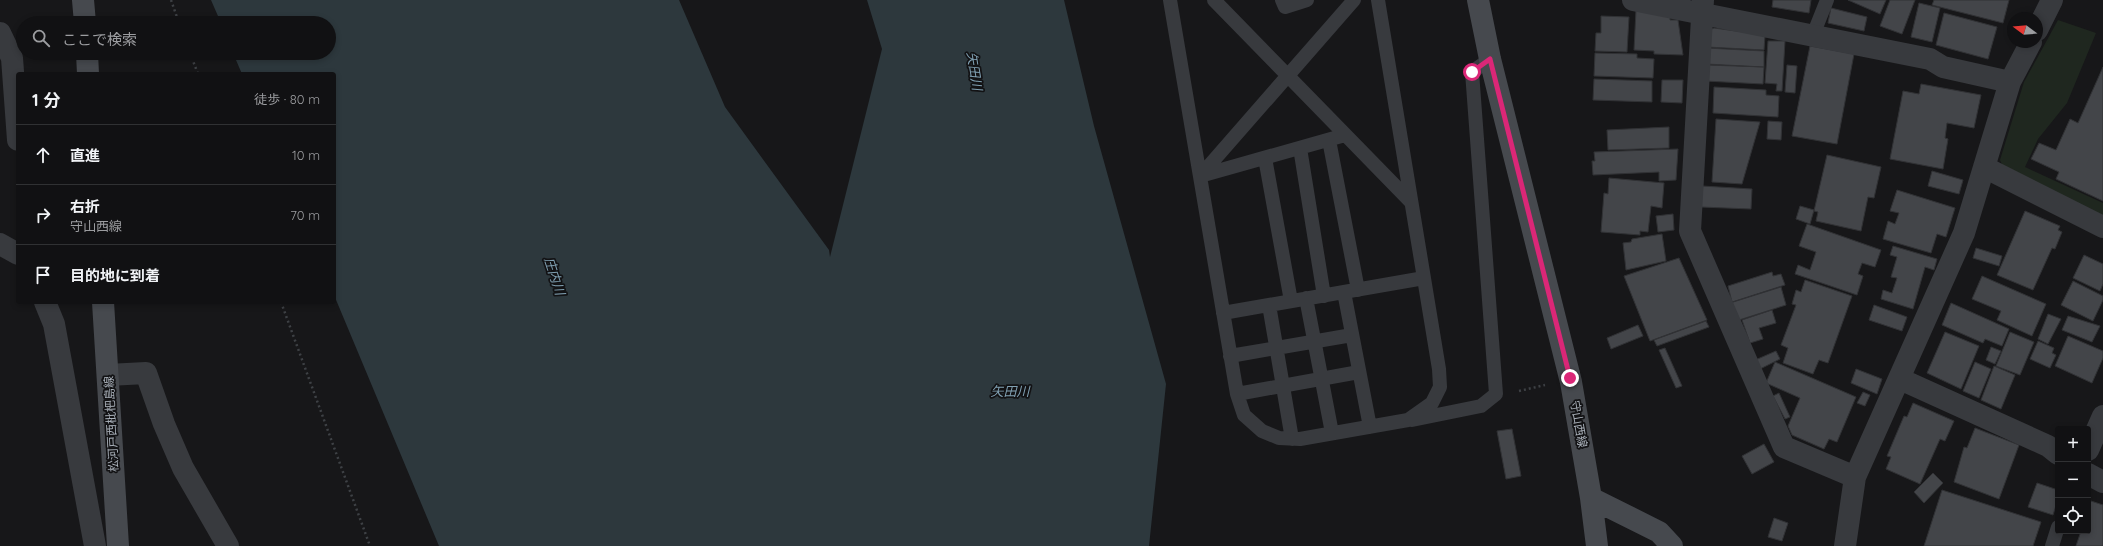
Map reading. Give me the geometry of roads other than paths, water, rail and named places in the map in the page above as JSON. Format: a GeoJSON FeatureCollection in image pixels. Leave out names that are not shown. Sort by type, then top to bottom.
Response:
{"type":"FeatureCollection","features":[{"type":"Feature","properties":{"kind":"main road"},"geometry":{"type":"LineString","coordinates":[[83,0],[84,16]]}},
{"type":"Feature","properties":{"kind":"main road","name":"守山西線"},"geometry":{"type":"LineString","coordinates":[[1478,0],[1490,59],[1572,382],[1592,498],[1597,546]]}},
{"type":"Feature","properties":{"kind":"main road"},"geometry":{"type":"LineString","coordinates":[[1490,59],[1492,0]]}},
{"type":"Feature","properties":{"kind":"main road"},"geometry":{"type":"LineString","coordinates":[[87,60],[88,72]]}},
{"type":"Feature","properties":{"kind":"main road","name":"松河戸西枇杷島線"},"geometry":{"type":"LineString","coordinates":[[104,304],[118,546]]}},
{"type":"Feature","properties":{"kind":"main road"},"geometry":{"type":"LineString","coordinates":[[1592,498],[1660,532],[1672,546]]}},
{"type":"Feature","properties":{"kind":"street"},"geometry":{"type":"LineString","coordinates":[[1633,0],[1702,6],[1813,35],[1930,59],[1943,67],[2010,82]]}},
{"type":"Feature","properties":{"kind":"street"},"geometry":{"type":"LineString","coordinates":[[2043,18],[2052,0]]}},
{"type":"Feature","properties":{"kind":"street"},"geometry":{"type":"LineString","coordinates":[[1702,6],[1690,231],[1784,447],[1855,477]]}},
{"type":"Feature","properties":{"kind":"street"},"geometry":{"type":"LineString","coordinates":[[0,33],[12,58],[16,113]]}},
{"type":"Feature","properties":{"kind":"street"},"geometry":{"type":"LineString","coordinates":[[1845,546],[1855,477],[1964,233],[2010,82],[2028,48]]}},
{"type":"Feature","properties":{"kind":"street"},"geometry":{"type":"LineString","coordinates":[[1984,167],[2103,227]]}},
{"type":"Feature","properties":{"kind":"street"},"geometry":{"type":"LineString","coordinates":[[0,244],[16,253]]}},
{"type":"Feature","properties":{"kind":"street"},"geometry":{"type":"LineString","coordinates":[[45,304],[54,324],[95,546]]}},
{"type":"Feature","properties":{"kind":"street"},"geometry":{"type":"LineString","coordinates":[[108,375],[146,373],[164,424],[182,468],[228,546]]}},
{"type":"Feature","properties":{"kind":"street"},"geometry":{"type":"LineString","coordinates":[[1900,379],[2048,446],[2055,452]]}},
{"type":"Feature","properties":{"kind":"street"},"geometry":{"type":"LineString","coordinates":[[2091,443],[2103,416]]}},
{"type":"Feature","properties":{"kind":"street"},"geometry":{"type":"LineString","coordinates":[[2091,476],[2103,482]]}},
{"type":"Feature","properties":{"kind":"lane"},"geometry":{"type":"LineString","coordinates":[[1170,0],[1236,394],[1244,415],[1262,431],[1279,438],[1292,439],[1370,427],[1481,406],[1496,394],[1472,72],[1490,59]]}},
{"type":"Feature","properties":{"kind":"lane"},"geometry":{"type":"LineString","coordinates":[[1282,0],[1285,7],[1307,0]]}},
{"type":"Feature","properties":{"kind":"lane"},"geometry":{"type":"LineString","coordinates":[[1200,176],[1354,0]]}},
{"type":"Feature","properties":{"kind":"lane"},"geometry":{"type":"LineString","coordinates":[[1378,0],[1439,369],[1440,387],[1432,403],[1408,420]]}},
{"type":"Feature","properties":{"kind":"lane"},"geometry":{"type":"LineString","coordinates":[[1813,35],[1827,0]]}},
{"type":"Feature","properties":{"kind":"lane"},"geometry":{"type":"LineString","coordinates":[[1220,3],[1288,77],[1411,202]]}},
{"type":"Feature","properties":{"kind":"lane"},"geometry":{"type":"LineString","coordinates":[[1200,176],[1345,135]]}},
{"type":"Feature","properties":{"kind":"lane"},"geometry":{"type":"LineString","coordinates":[[1329,140],[1351,291],[1352,335],[1370,427]]}},
{"type":"Feature","properties":{"kind":"lane"},"geometry":{"type":"LineString","coordinates":[[1300,148],[1324,296]]}},
{"type":"Feature","properties":{"kind":"lane"},"geometry":{"type":"LineString","coordinates":[[1265,158],[1291,301]]}},
{"type":"Feature","properties":{"kind":"lane"},"geometry":{"type":"LineString","coordinates":[[1223,314],[1424,278]]}},
{"type":"Feature","properties":{"kind":"lane"},"geometry":{"type":"LineString","coordinates":[[1306,298],[1332,433]]}},
{"type":"Feature","properties":{"kind":"lane"},"geometry":{"type":"LineString","coordinates":[[1269,305],[1292,439]]}},
{"type":"Feature","properties":{"kind":"lane"},"geometry":{"type":"LineString","coordinates":[[1230,356],[1352,335]]}},
{"type":"Feature","properties":{"kind":"lane"},"geometry":{"type":"LineString","coordinates":[[1236,394],[1360,372]]}},
{"type":"Feature","properties":{"kind":"lane"},"geometry":{"type":"LineString","coordinates":[[2052,546],[2056,534]]}},
{"type":"Feature","properties":{"kind":"water"},"geometry":{"type":"Polygon","coordinates":[[[211,0],[679,0],[725,107],[829,250],[830,257],[882,49],[867,0],[1064,0],[1094,126],[1166,384],[1149,546],[439,546],[336,300],[336,72],[241,72],[236,60],[336,60],[336,16],[218,16],[211,0]]]}},
{"type":"Feature","properties":{"kind":"water label","name":"矢田川"},"geometry":{"type":"Point","coordinates":[975,71]}},
{"type":"Feature","properties":{"kind":"water label","name":"庄内川"},"geometry":{"type":"Point","coordinates":[555,276]}},
{"type":"Feature","properties":{"kind":"water label","name":"矢田川"},"geometry":{"type":"Point","coordinates":[1010,391]}}]}
